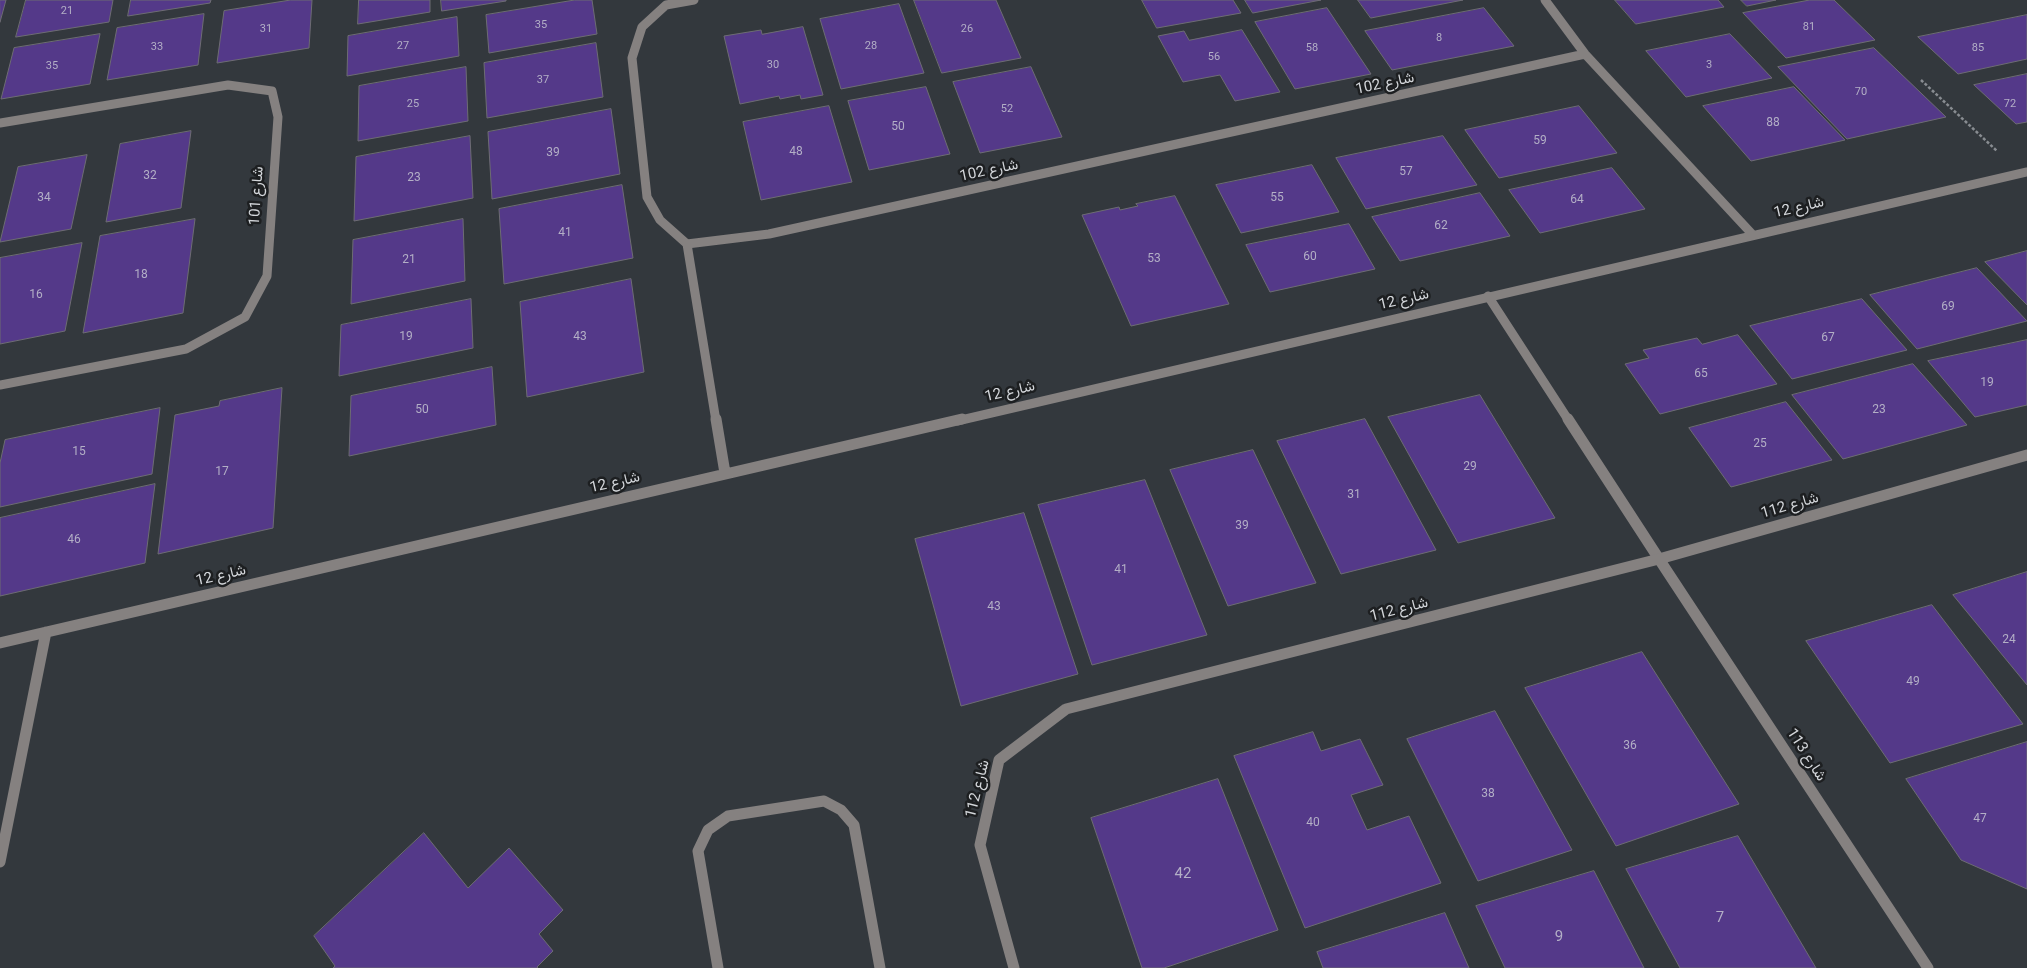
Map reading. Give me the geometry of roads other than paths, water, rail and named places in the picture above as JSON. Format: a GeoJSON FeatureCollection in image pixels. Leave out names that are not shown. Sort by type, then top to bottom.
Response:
{"type":"FeatureCollection","features":[{"type":"Feature","properties":{"kind":"street"},"geometry":{"type":"LineString","coordinates":[[694,0],[666,5],[642,28],[632,58],[647,197],[660,220],[687,244],[725,473]]}},
{"type":"Feature","properties":{"kind":"street"},"geometry":{"type":"LineString","coordinates":[[1544,0],[1585,54],[1752,234]]}},
{"type":"Feature","properties":{"kind":"street","name":"شارع 102"},"geometry":{"type":"LineString","coordinates":[[687,244],[768,234],[1585,54]]}},
{"type":"Feature","properties":{"kind":"street","name":"شارع 101"},"geometry":{"type":"LineString","coordinates":[[0,123],[228,85],[272,91],[278,117],[267,276],[245,317],[186,349],[0,385]]}},
{"type":"Feature","properties":{"kind":"street","name":"شارع 12"},"geometry":{"type":"LineString","coordinates":[[0,643],[2024,172]]}},
{"type":"Feature","properties":{"kind":"street","name":"شارع 113"},"geometry":{"type":"LineString","coordinates":[[1488,296],[1659,560],[1928,968]]}},
{"type":"Feature","properties":{"kind":"street","name":"شارع 112"},"geometry":{"type":"LineString","coordinates":[[1014,968],[980,846],[999,760],[1066,709],[1659,560],[2027,455]]}},
{"type":"Feature","properties":{"kind":"street"},"geometry":{"type":"LineString","coordinates":[[0,862],[46,632]]}},
{"type":"Feature","properties":{"kind":"street"},"geometry":{"type":"LineString","coordinates":[[718,968],[698,851],[708,830],[728,816],[824,801],[841,810],[854,825],[880,968]]}}]}
